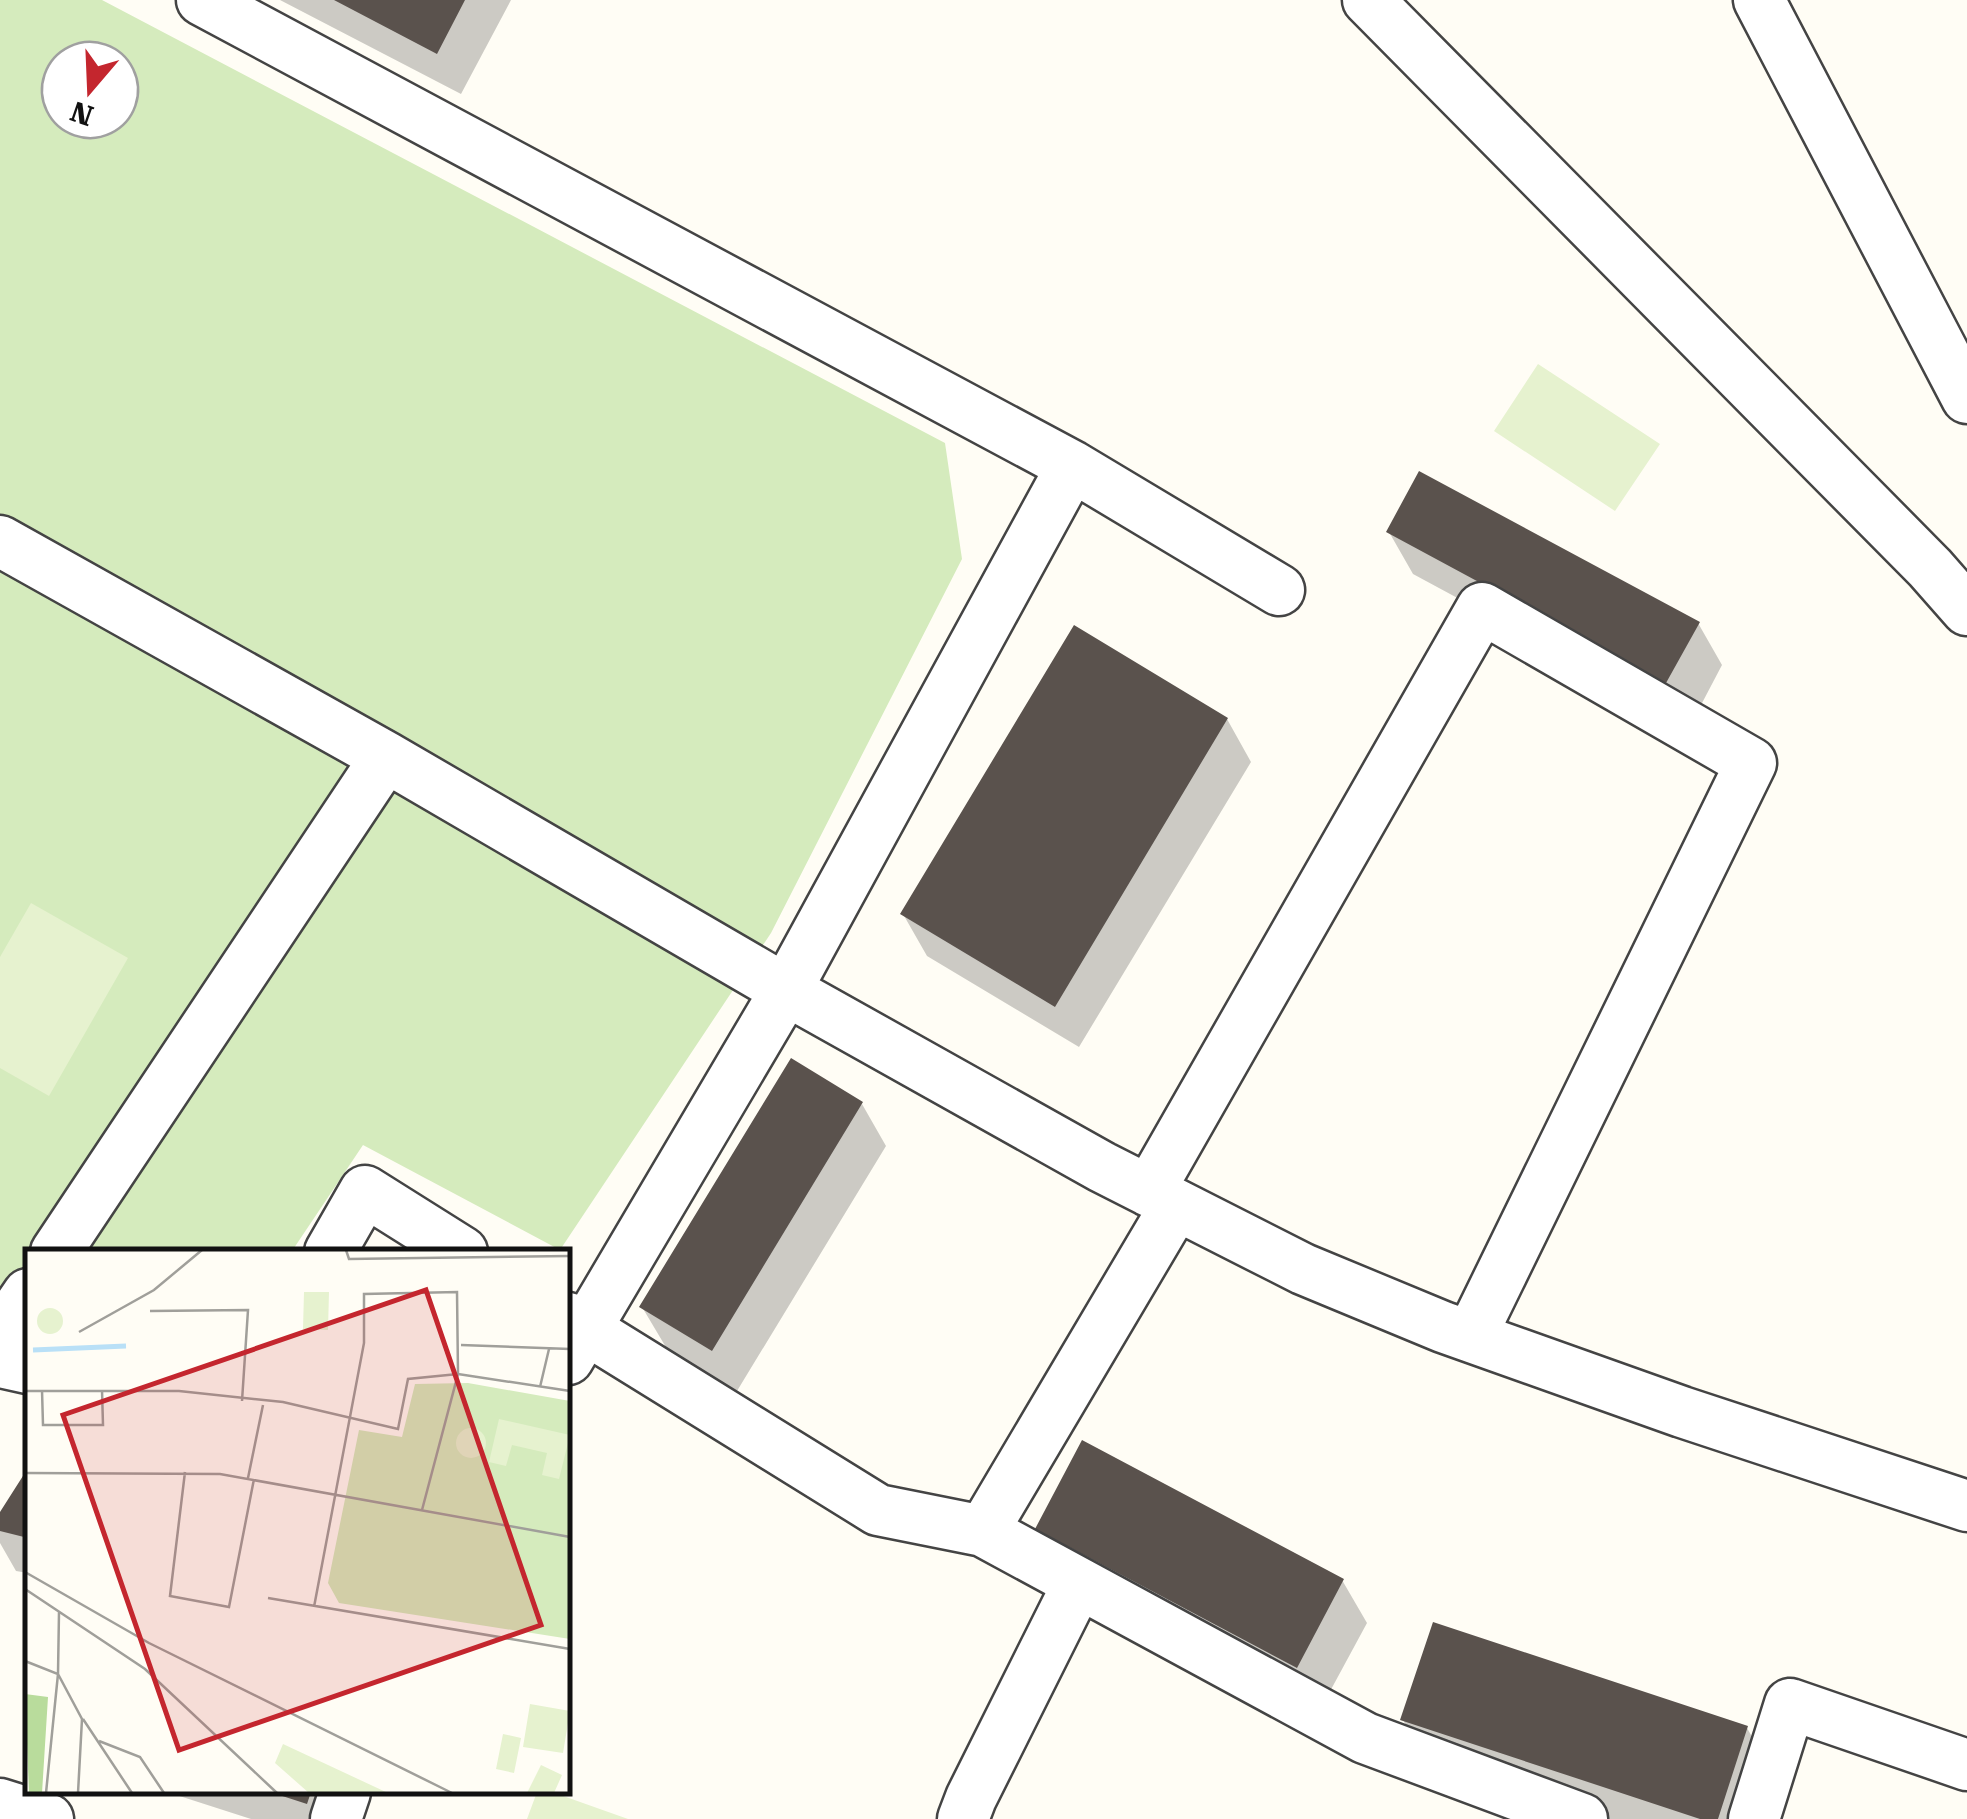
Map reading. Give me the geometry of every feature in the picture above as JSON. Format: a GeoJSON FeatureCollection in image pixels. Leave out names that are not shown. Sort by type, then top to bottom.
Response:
{"type":"FeatureCollection","features":[{"type":"Feature","properties":{"kind":"street"},"geometry":{"type":"LineString","coordinates":[[202,0],[1072,466],[1279,590]]}},
{"type":"Feature","properties":{"kind":"street"},"geometry":{"type":"LineString","coordinates":[[1368,0],[1930,568],[1967,610]]}},
{"type":"Feature","properties":{"kind":"street"},"geometry":{"type":"LineString","coordinates":[[1758,0],[1967,398]]}},
{"type":"Feature","properties":{"kind":"street"},"geometry":{"type":"LineString","coordinates":[[1072,466],[786,990],[573,1336],[878,1510],[983,1531],[1365,1738],[1582,1819]]}},
{"type":"Feature","properties":{"kind":"street"},"geometry":{"type":"LineString","coordinates":[[0,541],[386,756],[786,990],[1163,1198],[1303,1270],[1682,1412],[1967,1506]]}},
{"type":"Feature","properties":{"kind":"street"},"geometry":{"type":"LineString","coordinates":[[983,1531],[1482,608],[1750,763],[1471,1336]]}},
{"type":"Feature","properties":{"kind":"street"},"geometry":{"type":"LineString","coordinates":[[58,1249],[386,756]]}},
{"type":"Feature","properties":{"kind":"street"},"geometry":{"type":"LineString","coordinates":[[332,1249],[366,1190],[457,1249]]}},
{"type":"Feature","properties":{"kind":"street"},"geometry":{"type":"LineString","coordinates":[[0,1336],[25,1298]]}},
{"type":"Feature","properties":{"kind":"street"},"geometry":{"type":"LineString","coordinates":[[0,1362],[25,1367]]}},
{"type":"Feature","properties":{"kind":"street"},"geometry":{"type":"LineString","coordinates":[[963,1819],[1078,1584]]}},
{"type":"Feature","properties":{"kind":"street"},"geometry":{"type":"LineString","coordinates":[[1754,1819],[1790,1704],[1967,1765]]}},
{"type":"Feature","properties":{"kind":"street"},"geometry":{"type":"LineString","coordinates":[[336,1819],[345,1794]]}},
{"type":"Feature","properties":{"kind":"street"},"geometry":{"type":"LineString","coordinates":[[0,1804],[48,1819]]}},
{"type":"Feature","properties":{"kind":"green space"},"geometry":{"type":"Polygon","coordinates":[[[0,0],[102,0],[945,443],[962,559],[771,933],[561,1249],[363,1145],[293,1249],[25,1249],[25,1319],[0,1312],[0,0]]]}},
{"type":"Feature","properties":{"kind":"green space"},"geometry":{"type":"Polygon","coordinates":[[[1538,364],[1660,444],[1615,511],[1494,431],[1538,364]]]}},
{"type":"Feature","properties":{"kind":"green space"},"geometry":{"type":"Polygon","coordinates":[[[31,903],[128,958],[49,1096],[0,1068],[0,957],[31,903]]]}},
{"type":"Feature","properties":{"kind":"green space"},"geometry":{"type":"Polygon","coordinates":[[[536,1794],[558,1794],[628,1819],[527,1819],[536,1794]]]}},
{"type":"Feature","properties":{"kind":"building"},"geometry":{"type":"Polygon","coordinates":[[[334,0],[465,0],[437,54],[334,0]]]}},
{"type":"Feature","properties":{"kind":"building"},"geometry":{"type":"Polygon","coordinates":[[[1419,471],[1700,622],[1666,683],[1386,532],[1419,471]]]}},
{"type":"Feature","properties":{"kind":"building"},"geometry":{"type":"Polygon","coordinates":[[[1074,625],[1228,718],[1055,1007],[900,914],[1074,625]]]}},
{"type":"Feature","properties":{"kind":"building"},"geometry":{"type":"Polygon","coordinates":[[[791,1058],[863,1102],[712,1351],[639,1307],[791,1058]]]}},
{"type":"Feature","properties":{"kind":"building"},"geometry":{"type":"Polygon","coordinates":[[[1082,1440],[1344,1579],[1297,1668],[1035,1529],[1082,1440]]]}},
{"type":"Feature","properties":{"kind":"building"},"geometry":{"type":"Polygon","coordinates":[[[25,1473],[25,1537],[0,1531],[0,1512],[25,1473]]]}},
{"type":"Feature","properties":{"kind":"building"},"geometry":{"type":"Polygon","coordinates":[[[1433,1622],[1748,1726],[1718,1819],[1700,1819],[1400,1720],[1433,1622]]]}},
{"type":"Feature","properties":{"kind":"building"},"geometry":{"type":"Polygon","coordinates":[[[276,1794],[310,1794],[307,1804],[276,1794]]]}}]}
